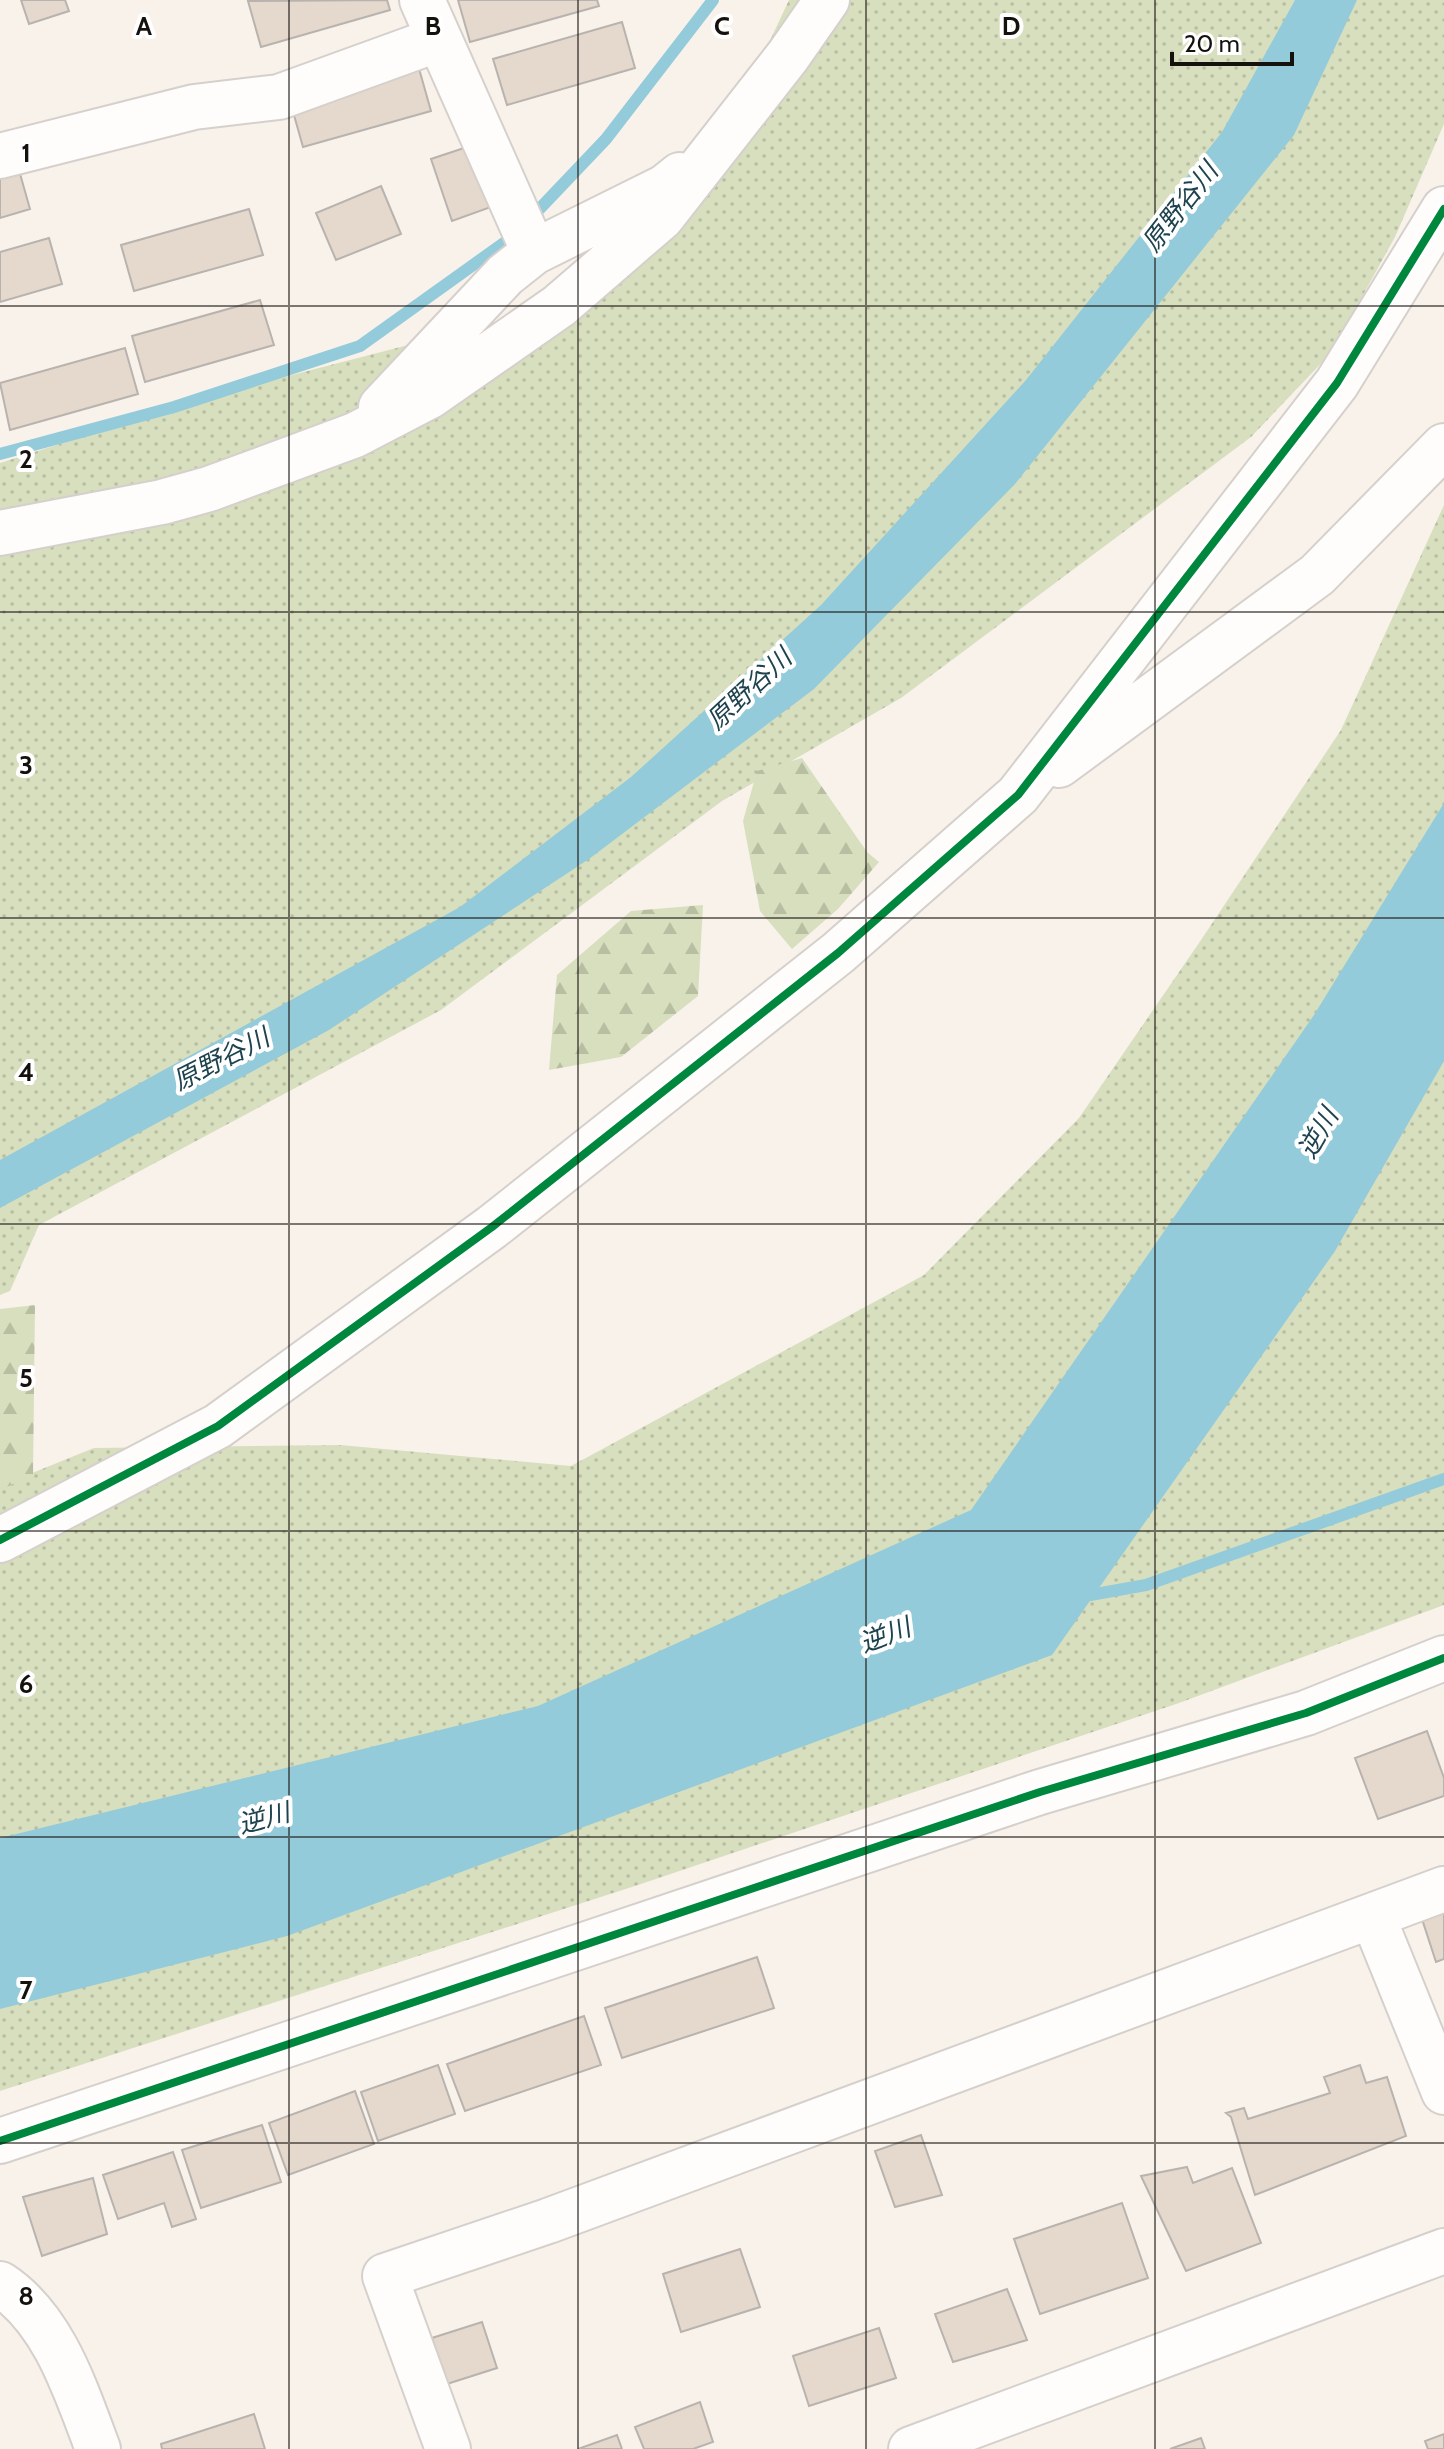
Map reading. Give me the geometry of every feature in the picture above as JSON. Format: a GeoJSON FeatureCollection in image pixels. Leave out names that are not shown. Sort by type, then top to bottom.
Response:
{"type":"FeatureCollection","features":[{"type":"Feature","properties":{"kind":"street"},"geometry":{"type":"LineString","coordinates":[[788,56],[800,0]]}},
{"type":"Feature","properties":{"kind":"street"},"geometry":{"type":"LineString","coordinates":[[0,533],[162,502],[209,489],[355,435],[430,396],[559,306],[662,217],[788,56],[827,0]]}},
{"type":"Feature","properties":{"kind":"street"},"geometry":{"type":"LineString","coordinates":[[0,156],[194,107],[279,97],[431,19],[534,252]]}},
{"type":"Feature","properties":{"kind":"street"},"geometry":{"type":"LineString","coordinates":[[355,435],[505,275],[534,252],[665,187],[719,145]]}},
{"type":"Feature","properties":{"kind":"street"},"geometry":{"type":"LineString","coordinates":[[1018,795],[1337,383],[1444,209]]}},
{"type":"Feature","properties":{"kind":"street"},"geometry":{"type":"LineString","coordinates":[[0,1540],[218,1426],[492,1227],[838,953],[1018,795],[1317,575],[1444,446]]}},
{"type":"Feature","properties":{"kind":"street"},"geometry":{"type":"LineString","coordinates":[[0,503],[116,491],[162,502]]}},
{"type":"Feature","properties":{"kind":"street"},"geometry":{"type":"LineString","coordinates":[[0,2141],[1040,1792],[1306,1713],[1444,1658]]}},
{"type":"Feature","properties":{"kind":"street"},"geometry":{"type":"LineString","coordinates":[[448,2449],[385,2276],[563,2215],[1444,1889]]}},
{"type":"Feature","properties":{"kind":"street"},"geometry":{"type":"LineString","coordinates":[[1373,1917],[1444,2092]]}},
{"type":"Feature","properties":{"kind":"street"},"geometry":{"type":"LineString","coordinates":[[911,2449],[1444,2251]]}},
{"type":"Feature","properties":{"kind":"street"},"geometry":{"type":"LineString","coordinates":[[0,2284],[11,2291],[48,2335],[71,2379],[98,2449]]}},
{"type":"Feature","properties":{"kind":"green space"},"geometry":{"type":"Polygon","coordinates":[[[789,0],[1444,0],[1444,124],[1395,237],[1331,353],[1251,437],[901,698],[722,801],[441,1010],[39,1225],[10,1291],[0,1295],[0,463],[210,396],[559,306],[725,136],[789,0]]]}},
{"type":"Feature","properties":{"kind":"green space"},"geometry":{"type":"Polygon","coordinates":[[[1444,505],[1444,1605],[1179,1703],[638,1885],[0,2091],[0,1486],[94,1448],[340,1445],[571,1466],[924,1275],[1079,1118],[1201,940],[1341,730],[1444,505]]]}},
{"type":"Feature","properties":{"kind":"green space"},"geometry":{"type":"Polygon","coordinates":[[[802,758],[867,852],[879,862],[838,909],[792,949],[760,911],[743,821],[757,771],[802,758]]]}},
{"type":"Feature","properties":{"kind":"green space"},"geometry":{"type":"Polygon","coordinates":[[[703,905],[698,996],[621,1057],[549,1070],[557,975],[631,911],[703,905]]]}},
{"type":"Feature","properties":{"kind":"green space"},"geometry":{"type":"Polygon","coordinates":[[[35,1305],[33,1475],[0,1490],[0,1309],[35,1305]]]}},
{"type":"Feature","properties":{"kind":"water","name":"原野谷川"},"geometry":{"type":"Polygon","coordinates":[[[1295,0],[1357,0],[1294,135],[1015,484],[814,689],[589,859],[329,1030],[0,1208],[0,1160],[460,907],[631,777],[821,605],[1026,380],[1222,132],[1295,0]]]}},
{"type":"Feature","properties":{"kind":"water","name":"逆川"},"geometry":{"type":"Polygon","coordinates":[[[1444,803],[1444,1061],[1335,1251],[1052,1655],[287,1936],[0,2009],[0,1838],[538,1706],[971,1510],[1314,1015],[1444,803]]]}},
{"type":"Feature","properties":{"kind":"building"},"geometry":{"type":"Polygon","coordinates":[[[21,0],[65,0],[69,11],[29,24],[21,0]]]}},
{"type":"Feature","properties":{"kind":"building"},"geometry":{"type":"Polygon","coordinates":[[[387,0],[390,10],[261,47],[248,1],[387,0]]]}},
{"type":"Feature","properties":{"kind":"building"},"geometry":{"type":"Polygon","coordinates":[[[458,0],[597,0],[599,6],[470,42],[458,0]]]}},
{"type":"Feature","properties":{"kind":"building"},"geometry":{"type":"Polygon","coordinates":[[[622,22],[635,68],[507,105],[493,59],[622,22]]]}},
{"type":"Feature","properties":{"kind":"building"},"geometry":{"type":"Polygon","coordinates":[[[418,65],[431,111],[303,147],[290,101],[418,65]]]}},
{"type":"Feature","properties":{"kind":"building"},"geometry":{"type":"Polygon","coordinates":[[[470,146],[491,207],[452,221],[431,159],[470,146]]]}},
{"type":"Feature","properties":{"kind":"building"},"geometry":{"type":"Polygon","coordinates":[[[17,163],[30,209],[0,218],[0,168],[17,163]]]}},
{"type":"Feature","properties":{"kind":"building"},"geometry":{"type":"Polygon","coordinates":[[[381,186],[401,234],[336,260],[316,213],[381,186]]]}},
{"type":"Feature","properties":{"kind":"building"},"geometry":{"type":"Polygon","coordinates":[[[249,209],[263,255],[134,291],[121,245],[249,209]]]}},
{"type":"Feature","properties":{"kind":"building"},"geometry":{"type":"Polygon","coordinates":[[[49,238],[62,284],[0,302],[0,252],[49,238]]]}},
{"type":"Feature","properties":{"kind":"building"},"geometry":{"type":"Polygon","coordinates":[[[260,300],[274,345],[145,382],[132,336],[260,300]]]}},
{"type":"Feature","properties":{"kind":"building"},"geometry":{"type":"Polygon","coordinates":[[[125,348],[138,394],[10,430],[0,383],[125,348]]]}},
{"type":"Feature","properties":{"kind":"building"},"geometry":{"type":"Polygon","coordinates":[[[1427,1731],[1444,1778],[1444,1796],[1378,1819],[1355,1758],[1427,1731]]]}},
{"type":"Feature","properties":{"kind":"building"},"geometry":{"type":"Polygon","coordinates":[[[1444,1911],[1444,1959],[1436,1962],[1422,1919],[1444,1911]]]}},
{"type":"Feature","properties":{"kind":"building"},"geometry":{"type":"Polygon","coordinates":[[[757,1957],[774,2008],[622,2058],[605,2008],[757,1957]]]}},
{"type":"Feature","properties":{"kind":"building"},"geometry":{"type":"Polygon","coordinates":[[[584,2016],[601,2065],[465,2111],[447,2064],[584,2016]]]}},
{"type":"Feature","properties":{"kind":"building"},"geometry":{"type":"Polygon","coordinates":[[[438,2065],[455,2114],[378,2141],[361,2092],[438,2065]]]}},
{"type":"Feature","properties":{"kind":"building"},"geometry":{"type":"Polygon","coordinates":[[[1360,2065],[1366,2083],[1387,2077],[1406,2136],[1255,2195],[1231,2117],[1226,2113],[1244,2108],[1248,2119],[1330,2093],[1324,2077],[1360,2065]]]}},
{"type":"Feature","properties":{"kind":"building"},"geometry":{"type":"Polygon","coordinates":[[[355,2091],[374,2144],[288,2175],[269,2123],[355,2091]]]}},
{"type":"Feature","properties":{"kind":"building"},"geometry":{"type":"Polygon","coordinates":[[[262,2125],[281,2182],[201,2208],[182,2150],[262,2125]]]}},
{"type":"Feature","properties":{"kind":"building"},"geometry":{"type":"Polygon","coordinates":[[[921,2135],[942,2195],[895,2207],[875,2151],[921,2135]]]}},
{"type":"Feature","properties":{"kind":"building"},"geometry":{"type":"Polygon","coordinates":[[[173,2152],[196,2219],[172,2227],[164,2203],[118,2219],[103,2175],[173,2152]]]}},
{"type":"Feature","properties":{"kind":"building"},"geometry":{"type":"Polygon","coordinates":[[[1187,2167],[1193,2183],[1232,2168],[1261,2243],[1186,2271],[1141,2176],[1187,2167]]]}},
{"type":"Feature","properties":{"kind":"building"},"geometry":{"type":"Polygon","coordinates":[[[93,2178],[107,2234],[42,2256],[23,2197],[93,2178]]]}},
{"type":"Feature","properties":{"kind":"building"},"geometry":{"type":"Polygon","coordinates":[[[1122,2203],[1148,2278],[1040,2314],[1014,2239],[1122,2203]]]}},
{"type":"Feature","properties":{"kind":"building"},"geometry":{"type":"Polygon","coordinates":[[[740,2249],[760,2307],[681,2332],[663,2274],[740,2249]]]}},
{"type":"Feature","properties":{"kind":"building"},"geometry":{"type":"Polygon","coordinates":[[[1007,2289],[1027,2340],[953,2362],[935,2314],[1007,2289]]]}},
{"type":"Feature","properties":{"kind":"building"},"geometry":{"type":"Polygon","coordinates":[[[482,2322],[497,2368],[447,2384],[432,2338],[482,2322]]]}},
{"type":"Feature","properties":{"kind":"building"},"geometry":{"type":"Polygon","coordinates":[[[879,2328],[896,2378],[809,2406],[793,2356],[879,2328]]]}},
{"type":"Feature","properties":{"kind":"building"},"geometry":{"type":"Polygon","coordinates":[[[700,2402],[713,2442],[693,2449],[644,2449],[635,2427],[700,2402]]]}},
{"type":"Feature","properties":{"kind":"building"},"geometry":{"type":"Polygon","coordinates":[[[254,2414],[265,2449],[162,2449],[161,2444],[254,2414]]]}},
{"type":"Feature","properties":{"kind":"building"},"geometry":{"type":"Polygon","coordinates":[[[1444,2434],[1444,2449],[1428,2449],[1425,2441],[1444,2434]]]}},
{"type":"Feature","properties":{"kind":"building"},"geometry":{"type":"Polygon","coordinates":[[[617,2435],[622,2449],[578,2449],[617,2435]]]}},
{"type":"Feature","properties":{"kind":"building"},"geometry":{"type":"Polygon","coordinates":[[[1201,2438],[1205,2449],[1170,2449],[1201,2438]]]}},
{"type":"Feature","properties":{"kind":"waterway"},"geometry":{"type":"LineString","coordinates":[[528,221],[606,139],[713,0]]}},
{"type":"Feature","properties":{"kind":"waterway"},"geometry":{"type":"LineString","coordinates":[[0,454],[174,407],[360,346],[515,235]]}},
{"type":"Feature","properties":{"kind":"waterway"},"geometry":{"type":"LineString","coordinates":[[1079,1597],[1146,1585],[1444,1479]]}},
{"type":"Feature","properties":{"kind":"cycle path"},"geometry":{"type":"LineString","coordinates":[[0,1540],[218,1426],[492,1227],[838,953],[1018,795],[1337,383],[1444,209]]}},
{"type":"Feature","properties":{"kind":"cycle path"},"geometry":{"type":"LineString","coordinates":[[0,2141],[1040,1792],[1306,1713],[1444,1658]]}}]}
